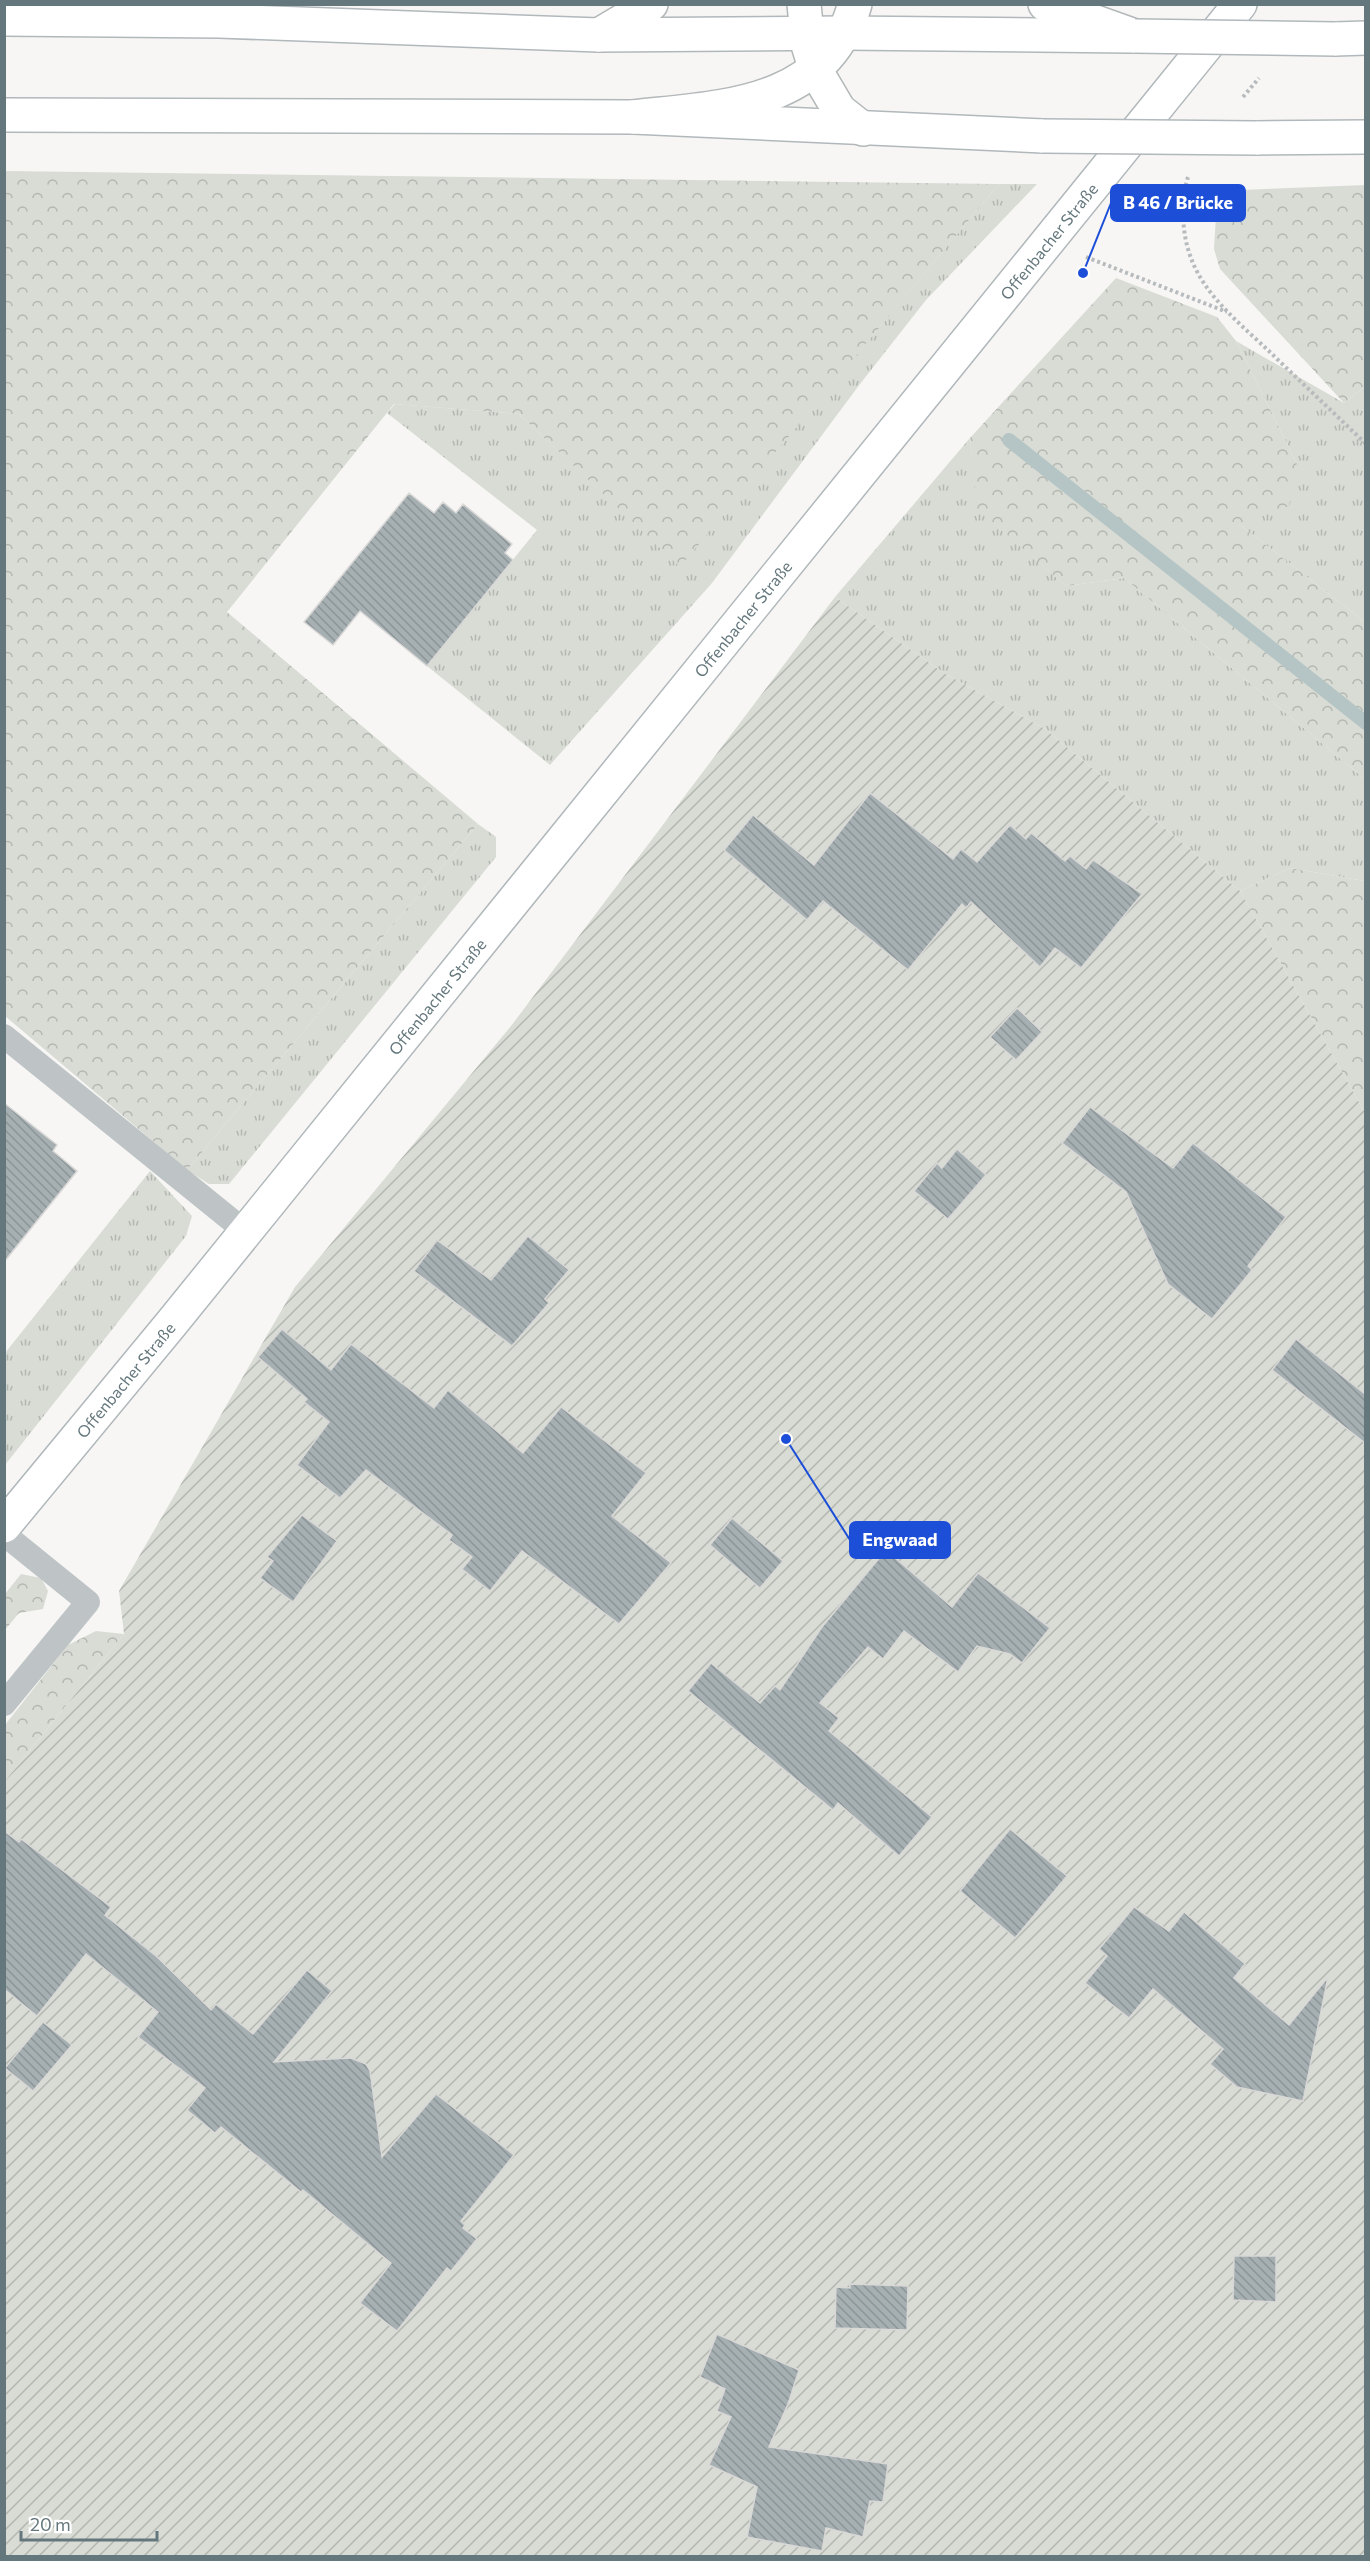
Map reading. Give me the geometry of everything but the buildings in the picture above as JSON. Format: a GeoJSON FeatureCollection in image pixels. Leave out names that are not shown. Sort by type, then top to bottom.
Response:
{"type":"FeatureCollection","features":[{"type":"Feature","properties":{"kind":"main road"},"geometry":{"type":"LineString","coordinates":[[599,35],[651,4]]}},
{"type":"Feature","properties":{"kind":"main road","name":"Offenbacher Straße"},"geometry":{"type":"LineString","coordinates":[[4,1526],[246,1232],[1240,4]]}},
{"type":"Feature","properties":{"kind":"main road"},"geometry":{"type":"LineString","coordinates":[[1056,9],[1135,36]]}},
{"type":"Feature","properties":{"kind":"main road"},"geometry":{"type":"LineString","coordinates":[[4,19],[231,21],[599,35],[805,19],[850,19],[1135,36],[1350,38]]}},
{"type":"Feature","properties":{"kind":"main road"},"geometry":{"type":"LineString","coordinates":[[805,19],[816,70],[839,110],[863,129]]}},
{"type":"Feature","properties":{"kind":"main road"},"geometry":{"type":"LineString","coordinates":[[633,117],[702,109],[766,97],[816,70],[850,19]]}},
{"type":"Feature","properties":{"kind":"main road"},"geometry":{"type":"LineString","coordinates":[[4,115],[633,117],[1043,136],[1365,137]]}},
{"type":"Feature","properties":{"kind":"lane"},"geometry":{"type":"LineString","coordinates":[[4,1036],[246,1232]]}},
{"type":"Feature","properties":{"kind":"lane"},"geometry":{"type":"LineString","coordinates":[[4,1534],[88,1602],[4,1704]]}},
{"type":"Feature","properties":{"kind":"path"},"geometry":{"type":"LineString","coordinates":[[1238,103],[1261,76]]}},
{"type":"Feature","properties":{"kind":"path"},"geometry":{"type":"LineString","coordinates":[[1191,170],[1184,205],[1185,232],[1191,259],[1207,287],[1229,313],[1365,444]]}},
{"type":"Feature","properties":{"kind":"path"},"geometry":{"type":"LineString","coordinates":[[1046,243],[1229,313]]}},
{"type":"Feature","properties":{"kind":"green space"},"geometry":{"type":"Polygon","coordinates":[[[5,171],[999,184],[680,567],[519,414],[394,404],[227,612],[478,824],[187,1170],[5,1016],[5,171]]]}},
{"type":"Feature","properties":{"kind":"green space"},"geometry":{"type":"Polygon","coordinates":[[[999,184],[1037,184],[926,300],[860,384],[712,583],[550,765],[427,666],[537,530],[387,413],[395,404],[519,414],[680,566],[999,184]]]}},
{"type":"Feature","properties":{"kind":"green space"},"geometry":{"type":"Polygon","coordinates":[[[1365,185],[1365,387],[1344,403],[1220,269],[1214,249],[1216,215],[1241,190],[1365,185]]]}},
{"type":"Feature","properties":{"kind":"green space"},"geometry":{"type":"Polygon","coordinates":[[[1116,278],[1217,317],[1236,341],[1297,464],[1289,506],[1239,524],[1365,622],[1365,779],[1124,578],[1066,586],[977,509],[970,438],[1116,278]]]}},
{"type":"Feature","properties":{"kind":"green space"},"geometry":{"type":"Polygon","coordinates":[[[1236,341],[1344,403],[1365,387],[1365,622],[1239,524],[1297,464],[1236,341]]]}},
{"type":"Feature","properties":{"kind":"green space"},"geometry":{"type":"Polygon","coordinates":[[[970,438],[978,509],[1066,586],[1124,578],[1365,779],[1365,881],[1290,868],[1240,891],[1045,729],[944,673],[835,597],[970,438]]]}},
{"type":"Feature","properties":{"kind":"green space"},"geometry":{"type":"Polygon","coordinates":[[[835,597],[944,673],[1045,729],[1240,891],[1365,1113],[1365,2556],[5,2556],[5,1781],[124,1634],[119,1591],[295,1287],[511,1026],[835,597]]]}},
{"type":"Feature","properties":{"kind":"green space"},"geometry":{"type":"Polygon","coordinates":[[[478,824],[496,837],[496,857],[229,1184],[209,1184],[187,1170],[478,824]]]}},
{"type":"Feature","properties":{"kind":"green space"},"geometry":{"type":"Polygon","coordinates":[[[1290,868],[1365,881],[1365,1113],[1240,891],[1290,868]]]}},
{"type":"Feature","properties":{"kind":"green space"},"geometry":{"type":"Polygon","coordinates":[[[150,1171],[192,1216],[186,1236],[5,1465],[5,1353],[150,1171]]]}},
{"type":"Feature","properties":{"kind":"green space"},"geometry":{"type":"Polygon","coordinates":[[[21,1574],[41,1578],[48,1591],[43,1609],[19,1613],[5,1630],[5,1594],[21,1574]]]}},
{"type":"Feature","properties":{"kind":"green space"},"geometry":{"type":"Polygon","coordinates":[[[96,1631],[124,1634],[5,1781],[5,1725],[68,1645],[96,1631]]]}},
{"type":"Feature","properties":{"kind":"waterway"},"geometry":{"type":"LineString","coordinates":[[1009,440],[1366,723]]}},
{"type":"Feature","properties":{"kind":"place","name":"B 46 / Brücke"},"geometry":{"type":"Point","coordinates":[1083,273]}},
{"type":"Feature","properties":{"kind":"place","name":"Engwaad"},"geometry":{"type":"Point","coordinates":[786,1439]}}]}
